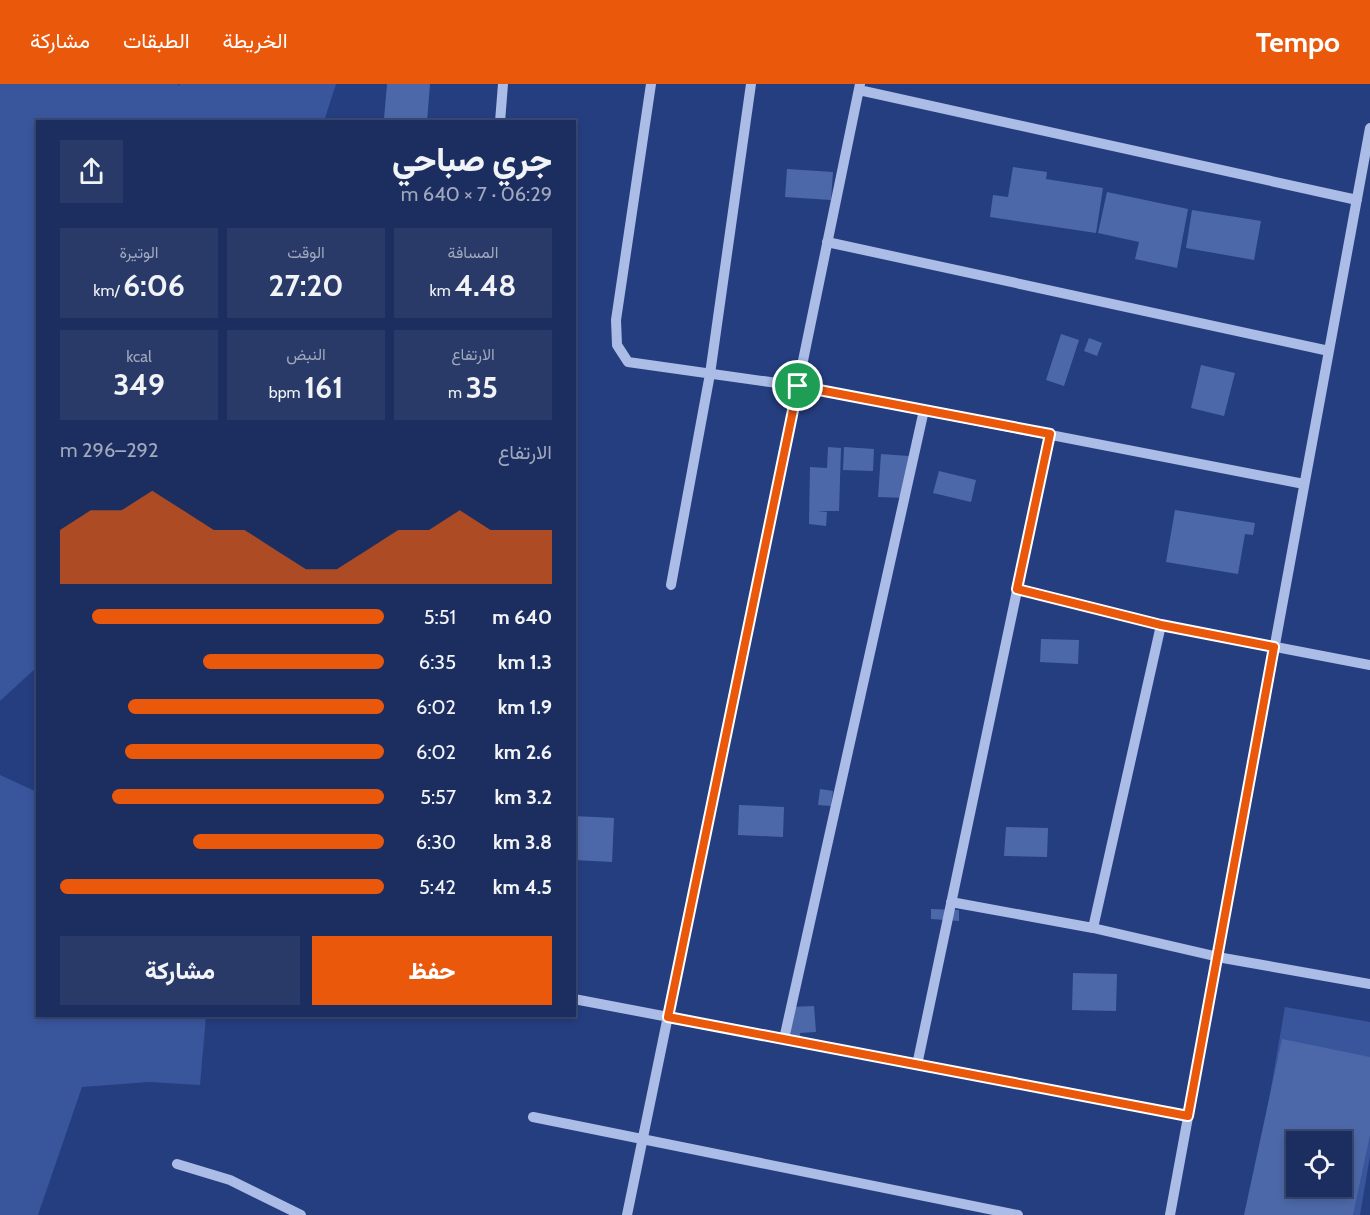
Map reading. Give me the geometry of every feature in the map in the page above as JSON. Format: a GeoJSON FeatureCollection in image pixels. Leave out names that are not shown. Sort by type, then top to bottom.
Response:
{"type":"FeatureCollection","features":[{"type":"Feature","properties":{"kind":"street"},"geometry":{"type":"LineString","coordinates":[[500,120],[503,84]]}},
{"type":"Feature","properties":{"kind":"street"},"geometry":{"type":"LineString","coordinates":[[651,84],[616,320],[617,345],[628,362],[798,386],[1304,484]]}},
{"type":"Feature","properties":{"kind":"street"},"geometry":{"type":"LineString","coordinates":[[671,585],[711,374],[751,84]]}},
{"type":"Feature","properties":{"kind":"street"},"geometry":{"type":"LineString","coordinates":[[627,1215],[859,87],[1357,200]]}},
{"type":"Feature","properties":{"kind":"street"},"geometry":{"type":"LineString","coordinates":[[1170,1215],[1370,128]]}},
{"type":"Feature","properties":{"kind":"street"},"geometry":{"type":"LineString","coordinates":[[827,242],[1329,351]]}},
{"type":"Feature","properties":{"kind":"street"},"geometry":{"type":"LineString","coordinates":[[784,1039],[924,410]]}},
{"type":"Feature","properties":{"kind":"street"},"geometry":{"type":"LineString","coordinates":[[917,1065],[1050,434]]}},
{"type":"Feature","properties":{"kind":"street"},"geometry":{"type":"LineString","coordinates":[[1017,589],[1161,625],[1370,665]]}},
{"type":"Feature","properties":{"kind":"street"},"geometry":{"type":"LineString","coordinates":[[1093,928],[1161,625]]}},
{"type":"Feature","properties":{"kind":"street"},"geometry":{"type":"LineString","coordinates":[[951,902],[1093,928],[1217,957],[1370,984]]}},
{"type":"Feature","properties":{"kind":"street"},"geometry":{"type":"LineString","coordinates":[[576,999],[1188,1116]]}},
{"type":"Feature","properties":{"kind":"street"},"geometry":{"type":"LineString","coordinates":[[533,1117],[1018,1215]]}},
{"type":"Feature","properties":{"kind":"street"},"geometry":{"type":"LineString","coordinates":[[177,1164],[230,1180],[301,1215]]}},
{"type":"Feature","properties":{"kind":"shaded area"},"geometry":{"type":"Polygon","coordinates":[[[0,84],[178,84],[179,86],[180,84],[336,84],[324,120],[36,120],[36,668],[0,701],[0,84]]]}},
{"type":"Feature","properties":{"kind":"shaded area"},"geometry":{"type":"Polygon","coordinates":[[[0,775],[36,792],[36,1017],[206,1017],[200,1085],[149,1082],[82,1087],[38,1215],[0,1215],[0,775]]]}},
{"type":"Feature","properties":{"kind":"shaded area"},"geometry":{"type":"Polygon","coordinates":[[[1285,1007],[1370,1022],[1370,1156],[1360,1215],[1249,1215],[1285,1007]]]}},
{"type":"Feature","properties":{"kind":"building"},"geometry":{"type":"Polygon","coordinates":[[[387,84],[430,84],[427,120],[384,119],[387,84]]]}},
{"type":"Feature","properties":{"kind":"building"},"geometry":{"type":"Polygon","coordinates":[[[1013,167],[1047,172],[1046,179],[1103,188],[1096,233],[990,217],[993,195],[1008,197],[1013,167]]]}},
{"type":"Feature","properties":{"kind":"building"},"geometry":{"type":"Polygon","coordinates":[[[787,169],[833,172],[831,200],[785,197],[787,169]]]}},
{"type":"Feature","properties":{"kind":"building"},"geometry":{"type":"Polygon","coordinates":[[[1107,192],[1188,209],[1177,268],[1135,259],[1139,242],[1098,233],[1107,192]]]}},
{"type":"Feature","properties":{"kind":"building"},"geometry":{"type":"Polygon","coordinates":[[[1192,210],[1261,221],[1254,260],[1186,248],[1192,210]]]}},
{"type":"Feature","properties":{"kind":"building"},"geometry":{"type":"Polygon","coordinates":[[[1061,334],[1079,340],[1064,386],[1046,380],[1061,334]]]}},
{"type":"Feature","properties":{"kind":"building"},"geometry":{"type":"Polygon","coordinates":[[[1089,338],[1102,343],[1097,356],[1084,351],[1089,338]]]}},
{"type":"Feature","properties":{"kind":"building"},"geometry":{"type":"Polygon","coordinates":[[[1201,365],[1235,373],[1224,416],[1191,408],[1201,365]]]}},
{"type":"Feature","properties":{"kind":"building"},"geometry":{"type":"Polygon","coordinates":[[[828,447],[841,448],[839,511],[817,511],[827,512],[826,526],[809,524],[810,467],[827,468],[828,447]]]}},
{"type":"Feature","properties":{"kind":"building"},"geometry":{"type":"Polygon","coordinates":[[[844,447],[874,449],[873,471],[843,470],[844,447]]]}},
{"type":"Feature","properties":{"kind":"building"},"geometry":{"type":"Polygon","coordinates":[[[881,454],[909,456],[906,498],[878,497],[881,454]]]}},
{"type":"Feature","properties":{"kind":"building"},"geometry":{"type":"Polygon","coordinates":[[[939,471],[976,480],[971,502],[933,493],[939,471]]]}},
{"type":"Feature","properties":{"kind":"building"},"geometry":{"type":"Polygon","coordinates":[[[1175,510],[1255,523],[1253,535],[1245,534],[1238,574],[1166,562],[1175,510]]]}},
{"type":"Feature","properties":{"kind":"building"},"geometry":{"type":"Polygon","coordinates":[[[1041,639],[1079,640],[1078,664],[1040,662],[1041,639]]]}},
{"type":"Feature","properties":{"kind":"building"},"geometry":{"type":"Polygon","coordinates":[[[820,789],[833,791],[831,806],[818,805],[820,789]]]}},
{"type":"Feature","properties":{"kind":"building"},"geometry":{"type":"Polygon","coordinates":[[[739,805],[784,807],[783,837],[738,835],[739,805]]]}},
{"type":"Feature","properties":{"kind":"building"},"geometry":{"type":"Polygon","coordinates":[[[576,816],[614,818],[612,862],[576,860],[576,816]]]}},
{"type":"Feature","properties":{"kind":"building"},"geometry":{"type":"Polygon","coordinates":[[[1006,827],[1048,828],[1047,857],[1004,856],[1006,827]]]}},
{"type":"Feature","properties":{"kind":"building"},"geometry":{"type":"Polygon","coordinates":[[[931,909],[959,910],[959,921],[931,919],[931,909]]]}},
{"type":"Feature","properties":{"kind":"building"},"geometry":{"type":"Polygon","coordinates":[[[1073,973],[1117,974],[1116,1011],[1072,1010],[1073,973]]]}},
{"type":"Feature","properties":{"kind":"building"},"geometry":{"type":"Polygon","coordinates":[[[814,1006],[816,1032],[800,1033],[801,1044],[791,1045],[789,1007],[814,1006]]]}},
{"type":"Feature","properties":{"kind":"building"},"geometry":{"type":"Polygon","coordinates":[[[1282,1039],[1370,1057],[1370,1135],[1353,1215],[1244,1215],[1282,1039]]]}},
{"type":"Feature","properties":{"kind":"route"},"geometry":{"type":"LineString","coordinates":[[798,386],[1050,434],[1017,589],[1161,625],[1274,647],[1188,1116],[668,1017],[798,386]]}}]}
